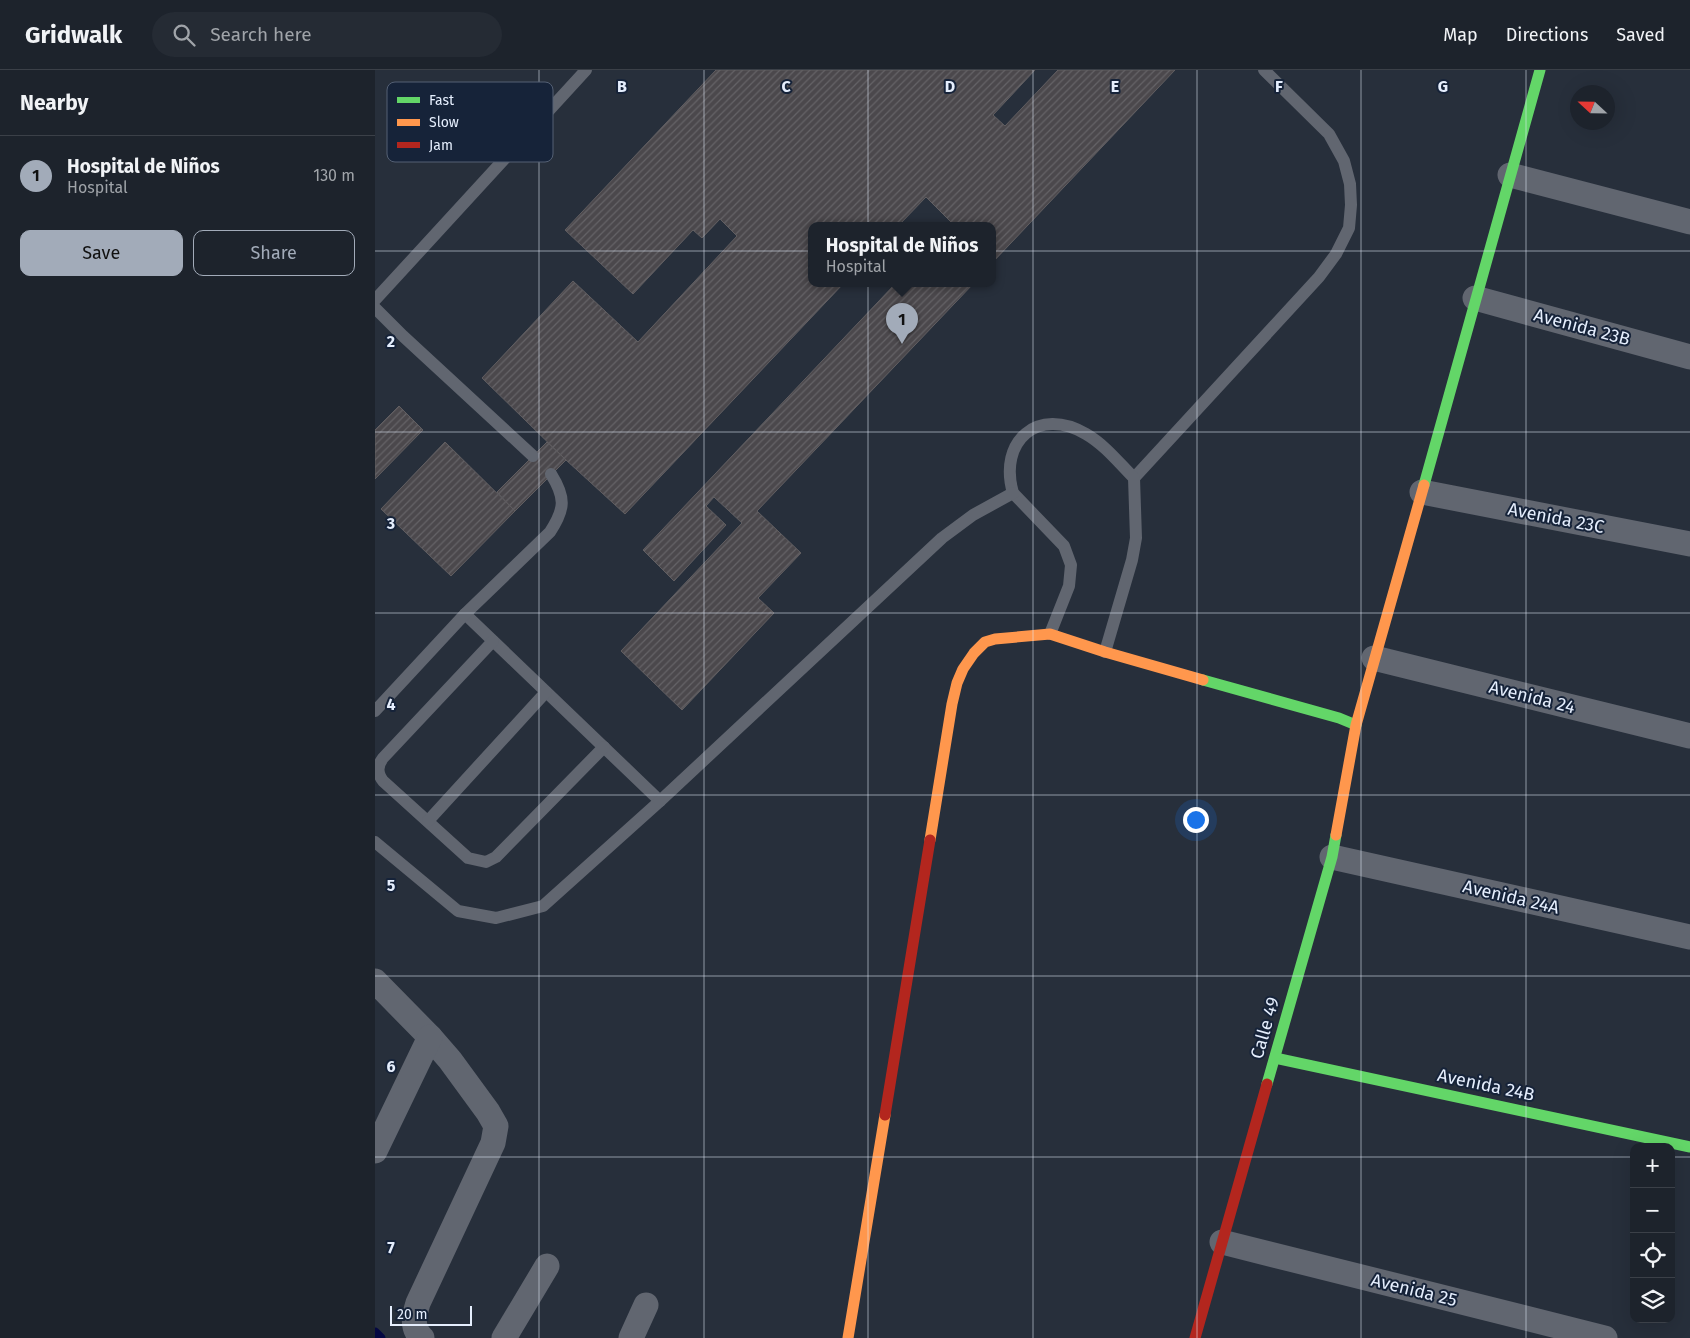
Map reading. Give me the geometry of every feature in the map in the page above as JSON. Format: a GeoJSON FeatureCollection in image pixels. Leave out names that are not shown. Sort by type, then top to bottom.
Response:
{"type":"FeatureCollection","features":[{"type":"Feature","properties":{"kind":"street","name":"Calle 49"},"geometry":{"type":"LineString","coordinates":[[1195,1338],[1332,857],[1356,725],[1539,70]]}},
{"type":"Feature","properties":{"kind":"street"},"geometry":{"type":"LineString","coordinates":[[1510,175],[1690,222]]}},
{"type":"Feature","properties":{"kind":"street","name":"Avenida 23B"},"geometry":{"type":"LineString","coordinates":[[1475,298],[1690,357]]}},
{"type":"Feature","properties":{"kind":"street","name":"Avenida 23C"},"geometry":{"type":"LineString","coordinates":[[1422,492],[1690,544]]}},
{"type":"Feature","properties":{"kind":"street"},"geometry":{"type":"LineString","coordinates":[[848,1338],[952,704],[957,683],[974,653],[985,642],[995,639],[1051,634],[1105,652],[1339,718],[1356,725]]}},
{"type":"Feature","properties":{"kind":"street","name":"Avenida 24"},"geometry":{"type":"LineString","coordinates":[[1374,658],[1690,736]]}},
{"type":"Feature","properties":{"kind":"street","name":"Avenida 24A"},"geometry":{"type":"LineString","coordinates":[[1332,857],[1690,937]]}},
{"type":"Feature","properties":{"kind":"street"},"geometry":{"type":"LineString","coordinates":[[375,981],[450,1060],[488,1112],[495,1126],[493,1143],[418,1303],[413,1320],[418,1334],[422,1338]]}},
{"type":"Feature","properties":{"kind":"street"},"geometry":{"type":"LineString","coordinates":[[375,1151],[430,1037]]}},
{"type":"Feature","properties":{"kind":"street","name":"Avenida 24B"},"geometry":{"type":"LineString","coordinates":[[1275,1058],[1690,1147]]}},
{"type":"Feature","properties":{"kind":"street","name":"Avenida 25"},"geometry":{"type":"LineString","coordinates":[[1223,1242],[1605,1338]]}},
{"type":"Feature","properties":{"kind":"street"},"geometry":{"type":"LineString","coordinates":[[504,1338],[547,1266]]}},
{"type":"Feature","properties":{"kind":"street"},"geometry":{"type":"LineString","coordinates":[[631,1338],[646,1305]]}},
{"type":"Feature","properties":{"kind":"lane"},"geometry":{"type":"LineString","coordinates":[[553,106],[586,70]]}},
{"type":"Feature","properties":{"kind":"lane"},"geometry":{"type":"LineString","coordinates":[[1134,478],[1319,277],[1336,254],[1349,228],[1350,184],[1344,161],[1329,134],[1264,70]]}},
{"type":"Feature","properties":{"kind":"lane"},"geometry":{"type":"LineString","coordinates":[[375,300],[502,162]]}},
{"type":"Feature","properties":{"kind":"lane"},"geometry":{"type":"LineString","coordinates":[[375,308],[533,456]]}},
{"type":"Feature","properties":{"kind":"lane"},"geometry":{"type":"LineString","coordinates":[[1051,634],[1069,586],[1071,565],[1064,546],[1013,493],[1009,470],[1012,450],[1021,437],[1034,428],[1045,424],[1063,425],[1086,434],[1105,449],[1134,478],[1136,538],[1132,560],[1105,652]]}},
{"type":"Feature","properties":{"kind":"lane"},"geometry":{"type":"LineString","coordinates":[[375,711],[465,614],[550,532],[557,521],[563,499],[561,489],[551,474]]}},
{"type":"Feature","properties":{"kind":"lane"},"geometry":{"type":"LineString","coordinates":[[375,842],[458,911],[496,918],[543,906],[660,801],[942,538],[973,515],[1013,493]]}},
{"type":"Feature","properties":{"kind":"lane"},"geometry":{"type":"LineString","coordinates":[[465,614],[660,801]]}},
{"type":"Feature","properties":{"kind":"lane"},"geometry":{"type":"LineString","coordinates":[[493,641],[379,763],[379,775],[383,781],[468,858],[486,862],[496,857],[604,747]]}},
{"type":"Feature","properties":{"kind":"lane"},"geometry":{"type":"LineString","coordinates":[[428,821],[546,692]]}},
{"type":"Feature","properties":{"kind":"building"},"geometry":{"type":"Polygon","coordinates":[[[716,70],[1035,70],[993,115],[1005,126],[1058,70],[1175,70],[996,259],[996,222],[951,222],[926,197],[902,222],[808,222],[808,287],[840,287],[625,514],[566,460],[482,378],[573,281],[638,342],[737,236],[720,219],[702,238],[693,230],[633,294],[565,230],[716,70]]]}},
{"type":"Feature","properties":{"kind":"building"},"geometry":{"type":"Polygon","coordinates":[[[892,287],[970,287],[757,511],[801,553],[758,598],[774,613],[682,710],[621,651],[742,523],[714,497],[706,506],[726,525],[674,581],[643,550],[892,287]]]}},
{"type":"Feature","properties":{"kind":"building"},"geometry":{"type":"Polygon","coordinates":[[[399,406],[423,430],[375,479],[375,430],[399,406]]]}},
{"type":"Feature","properties":{"kind":"building"},"geometry":{"type":"Polygon","coordinates":[[[445,442],[515,511],[451,576],[381,509],[445,442]]]}},
{"type":"Feature","properties":{"kind":"building"},"geometry":{"type":"Polygon","coordinates":[[[547,442],[566,460],[515,511],[497,492],[547,442]]]}},
{"type":"Feature","properties":{"kind":"waterway"},"geometry":{"type":"LineString","coordinates":[[375,1332],[381,1338]]}},
{"type":"Feature","properties":{"kind":"traffic: fast"},"geometry":{"type":"LineString","coordinates":[[1424,485],[1540,70]]}},
{"type":"Feature","properties":{"kind":"traffic: fast"},"geometry":{"type":"LineString","coordinates":[[1203,680],[1339,718],[1356,725]]}},
{"type":"Feature","properties":{"kind":"traffic: fast"},"geometry":{"type":"LineString","coordinates":[[1267,1084],[1332,857],[1336,835]]}},
{"type":"Feature","properties":{"kind":"traffic: fast"},"geometry":{"type":"LineString","coordinates":[[1275,1058],[1690,1147]]}},
{"type":"Feature","properties":{"kind":"traffic: slow"},"geometry":{"type":"LineString","coordinates":[[1336,835],[1356,725],[1424,485]]}},
{"type":"Feature","properties":{"kind":"traffic: slow"},"geometry":{"type":"LineString","coordinates":[[930,840],[957,683],[963,669],[974,653],[985,642],[995,639],[1050,634],[1203,680]]}},
{"type":"Feature","properties":{"kind":"traffic: slow"},"geometry":{"type":"LineString","coordinates":[[848,1338],[885,1115]]}},
{"type":"Feature","properties":{"kind":"traffic: jam"},"geometry":{"type":"LineString","coordinates":[[885,1115],[930,840]]}},
{"type":"Feature","properties":{"kind":"traffic: jam"},"geometry":{"type":"LineString","coordinates":[[1195,1338],[1267,1084]]}},
{"type":"Feature","properties":{"kind":"place","name":"Hospital de Niños"},"geometry":{"type":"Point","coordinates":[902,344]}}]}
